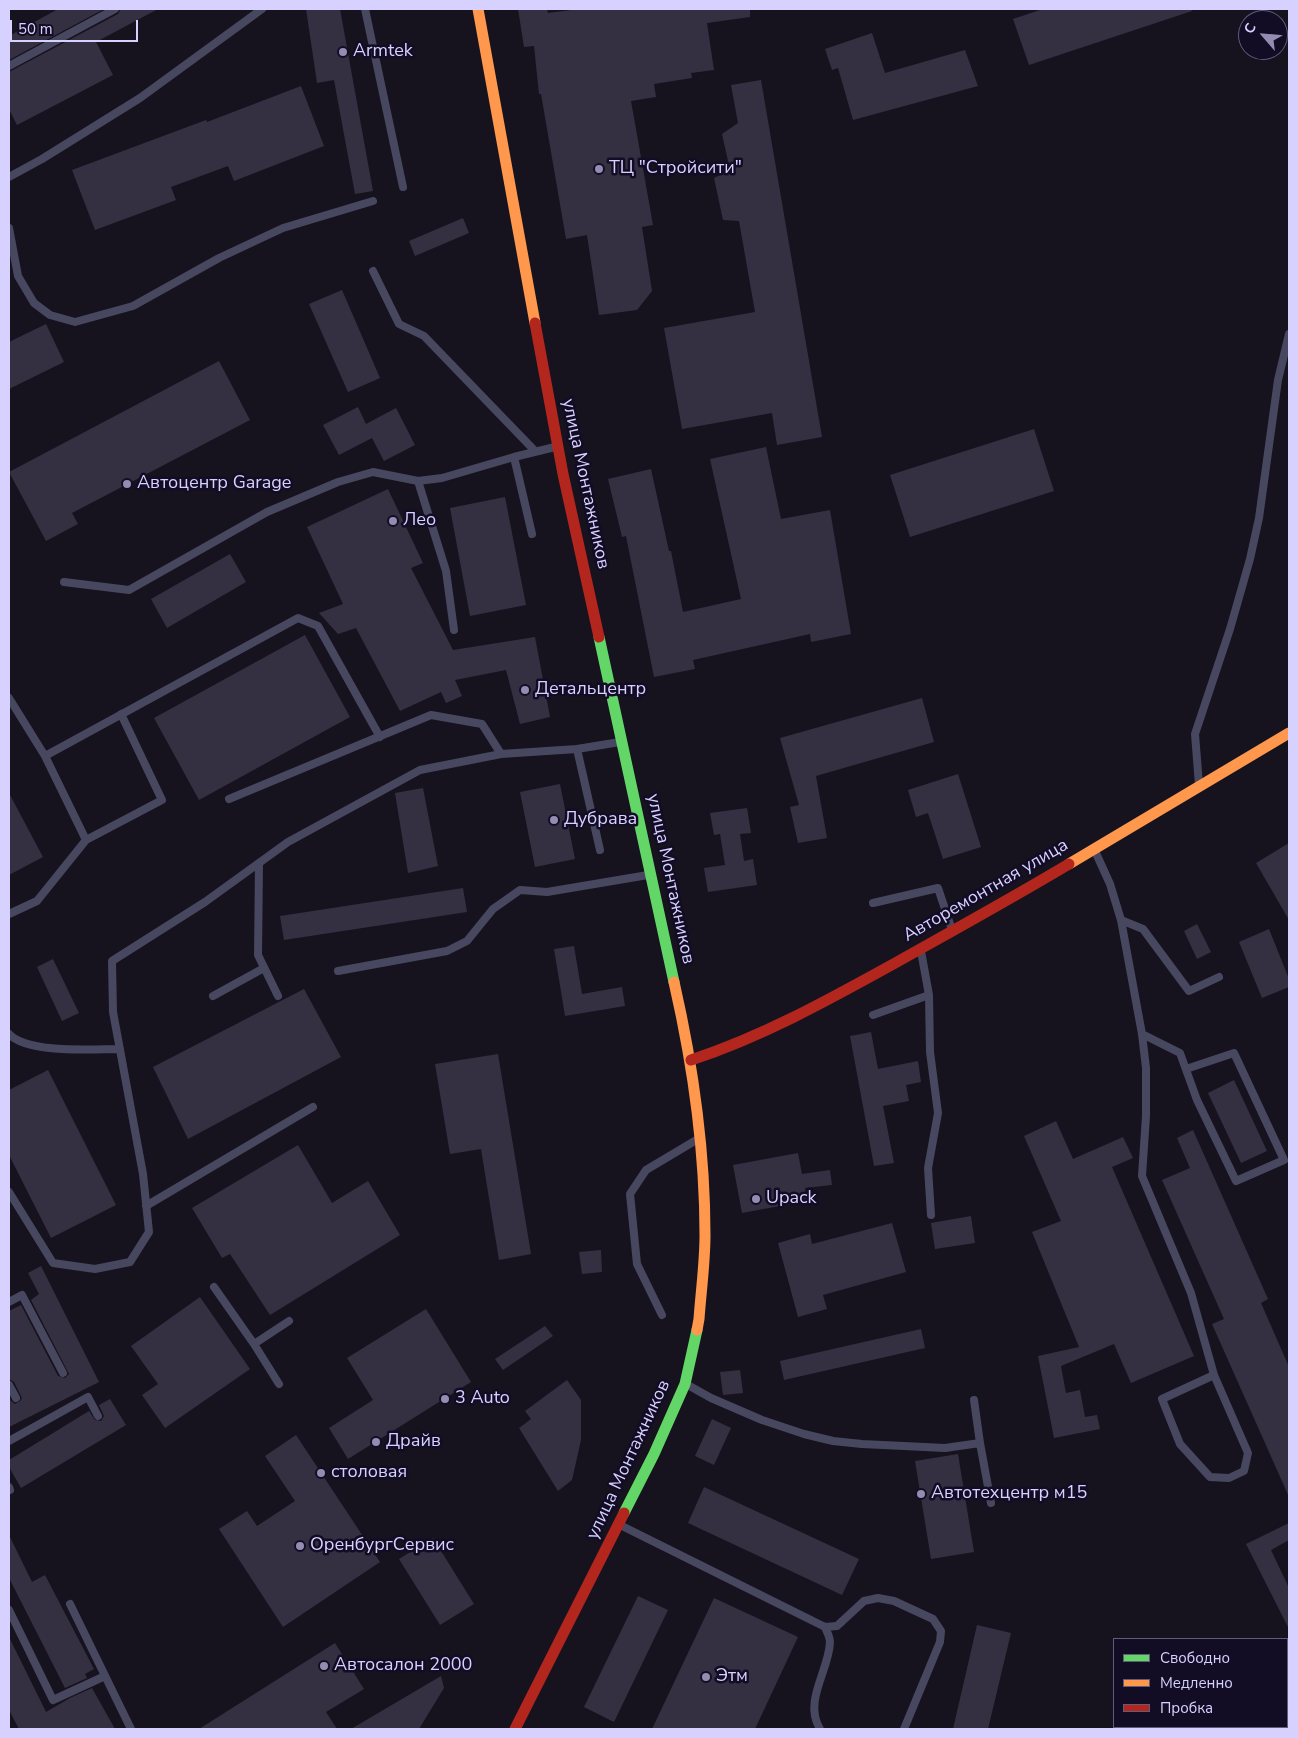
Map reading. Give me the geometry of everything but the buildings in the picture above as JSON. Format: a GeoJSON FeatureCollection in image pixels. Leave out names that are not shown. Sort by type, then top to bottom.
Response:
{"type":"FeatureCollection","features":[{"type":"Feature","properties":{"kind":"main road","name":"улица Монтажников"},"geometry":{"type":"LineString","coordinates":[[478,9],[558,446],[691,1060],[700,1138],[705,1236],[699,1319],[685,1384],[654,1454],[516,1729]]}},
{"type":"Feature","properties":{"kind":"main road","name":"Авторемонтная улица"},"geometry":{"type":"LineString","coordinates":[[691,1060],[749,1040],[813,1008],[921,949],[1010,900],[1289,733]]}},
{"type":"Feature","properties":{"kind":"lane"},"geometry":{"type":"LineString","coordinates":[[9,66],[115,9]]}},
{"type":"Feature","properties":{"kind":"lane"},"geometry":{"type":"LineString","coordinates":[[9,177],[42,159],[140,98],[262,9]]}},
{"type":"Feature","properties":{"kind":"lane"},"geometry":{"type":"LineString","coordinates":[[365,9],[403,187]]}},
{"type":"Feature","properties":{"kind":"lane"},"geometry":{"type":"LineString","coordinates":[[9,228],[18,276],[34,302],[50,315],[75,322],[133,306],[219,258],[282,228],[373,201]]}},
{"type":"Feature","properties":{"kind":"lane"},"geometry":{"type":"LineString","coordinates":[[373,271],[399,324],[424,336],[535,451]]}},
{"type":"Feature","properties":{"kind":"lane"},"geometry":{"type":"LineString","coordinates":[[1200,787],[1195,734],[1250,559],[1259,518],[1278,380],[1289,334]]}},
{"type":"Feature","properties":{"kind":"lane"},"geometry":{"type":"LineString","coordinates":[[64,582],[129,590],[267,512],[338,482],[373,472],[418,481],[442,478],[514,456],[558,446]]}},
{"type":"Feature","properties":{"kind":"lane"},"geometry":{"type":"LineString","coordinates":[[514,456],[532,534]]}},
{"type":"Feature","properties":{"kind":"lane"},"geometry":{"type":"LineString","coordinates":[[418,481],[446,571],[454,630]]}},
{"type":"Feature","properties":{"kind":"lane"},"geometry":{"type":"LineString","coordinates":[[45,756],[298,618],[318,626],[380,736]]}},
{"type":"Feature","properties":{"kind":"lane"},"geometry":{"type":"LineString","coordinates":[[9,698],[45,756],[86,840]]}},
{"type":"Feature","properties":{"kind":"lane"},"geometry":{"type":"LineString","coordinates":[[9,914],[37,902],[86,840],[162,800],[121,714]]}},
{"type":"Feature","properties":{"kind":"lane"},"geometry":{"type":"LineString","coordinates":[[229,799],[431,715],[482,724],[501,754]]}},
{"type":"Feature","properties":{"kind":"lane"},"geometry":{"type":"LineString","coordinates":[[9,1192],[53,1262],[94,1269],[130,1262],[149,1232],[143,1174],[113,1012],[112,961],[205,902],[288,842],[420,770],[501,754],[577,749],[622,741]]}},
{"type":"Feature","properties":{"kind":"lane"},"geometry":{"type":"LineString","coordinates":[[577,749],[600,850]]}},
{"type":"Feature","properties":{"kind":"lane"},"geometry":{"type":"LineString","coordinates":[[1094,850],[1110,884],[1122,920],[1142,1034],[1146,1068],[1142,1176],[1192,1293],[1214,1375],[1248,1452],[1244,1471],[1229,1478],[1210,1477],[1180,1444],[1162,1399],[1214,1375]]}},
{"type":"Feature","properties":{"kind":"lane"},"geometry":{"type":"LineString","coordinates":[[259,863],[258,955],[278,996]]}},
{"type":"Feature","properties":{"kind":"lane"},"geometry":{"type":"LineString","coordinates":[[338,971],[447,951],[466,941],[493,909],[520,890],[547,892],[650,875]]}},
{"type":"Feature","properties":{"kind":"lane"},"geometry":{"type":"LineString","coordinates":[[873,903],[938,888],[952,932]]}},
{"type":"Feature","properties":{"kind":"lane"},"geometry":{"type":"LineString","coordinates":[[1122,920],[1143,928],[1189,991],[1220,977]]}},
{"type":"Feature","properties":{"kind":"lane"},"geometry":{"type":"LineString","coordinates":[[921,949],[929,995],[930,1052],[938,1113],[928,1168],[931,1215]]}},
{"type":"Feature","properties":{"kind":"lane"},"geometry":{"type":"LineString","coordinates":[[214,996],[264,968]]}},
{"type":"Feature","properties":{"kind":"lane"},"geometry":{"type":"LineString","coordinates":[[873,1015],[929,995]]}},
{"type":"Feature","properties":{"kind":"lane"},"geometry":{"type":"LineString","coordinates":[[9,1034],[15,1041],[58,1049],[120,1049]]}},
{"type":"Feature","properties":{"kind":"lane"},"geometry":{"type":"LineString","coordinates":[[1142,1034],[1180,1053],[1197,1100],[1236,1181],[1284,1160],[1234,1052],[1186,1069]]}},
{"type":"Feature","properties":{"kind":"lane"},"geometry":{"type":"LineString","coordinates":[[146,1206],[313,1107]]}},
{"type":"Feature","properties":{"kind":"lane"},"geometry":{"type":"LineString","coordinates":[[662,1315],[637,1264],[630,1194],[646,1170],[700,1138]]}},
{"type":"Feature","properties":{"kind":"lane"},"geometry":{"type":"LineString","coordinates":[[214,1286],[279,1384]]}},
{"type":"Feature","properties":{"kind":"lane"},"geometry":{"type":"LineString","coordinates":[[9,1302],[22,1295],[63,1373]]}},
{"type":"Feature","properties":{"kind":"lane"},"geometry":{"type":"LineString","coordinates":[[254,1344],[289,1321]]}},
{"type":"Feature","properties":{"kind":"lane"},"geometry":{"type":"LineString","coordinates":[[685,1384],[711,1398],[762,1420],[804,1434],[833,1441],[945,1448],[980,1443]]}},
{"type":"Feature","properties":{"kind":"lane"},"geometry":{"type":"LineString","coordinates":[[9,1385],[16,1398]]}},
{"type":"Feature","properties":{"kind":"lane"},"geometry":{"type":"LineString","coordinates":[[9,1441],[88,1397],[98,1416]]}},
{"type":"Feature","properties":{"kind":"lane"},"geometry":{"type":"LineString","coordinates":[[974,1400],[991,1503]]}},
{"type":"Feature","properties":{"kind":"lane"},"geometry":{"type":"LineString","coordinates":[[618,1524],[825,1628],[837,1626],[864,1601],[878,1598],[894,1601],[934,1619],[941,1631],[940,1642],[904,1729]]}},
{"type":"Feature","properties":{"kind":"lane"},"geometry":{"type":"LineString","coordinates":[[70,1604],[131,1729]]}},
{"type":"Feature","properties":{"kind":"lane"},"geometry":{"type":"LineString","coordinates":[[9,1610],[53,1700],[105,1676]]}},
{"type":"Feature","properties":{"kind":"lane"},"geometry":{"type":"LineString","coordinates":[[820,1729],[817,1724],[815,1703],[830,1640],[825,1628]]}},
{"type":"Feature","properties":{"kind":"traffic: fast"},"geometry":{"type":"LineString","coordinates":[[599,637],[674,982]]}},
{"type":"Feature","properties":{"kind":"traffic: fast"},"geometry":{"type":"LineString","coordinates":[[624,1513],[654,1454],[685,1384],[697,1330]]}},
{"type":"Feature","properties":{"kind":"traffic: slow"},"geometry":{"type":"LineString","coordinates":[[478,9],[535,323]]}},
{"type":"Feature","properties":{"kind":"traffic: slow"},"geometry":{"type":"LineString","coordinates":[[1069,864],[1289,733]]}},
{"type":"Feature","properties":{"kind":"traffic: slow"},"geometry":{"type":"LineString","coordinates":[[674,982],[697,1108],[703,1171],[705,1246],[697,1330]]}},
{"type":"Feature","properties":{"kind":"traffic: jam"},"geometry":{"type":"LineString","coordinates":[[535,323],[563,474],[599,637]]}},
{"type":"Feature","properties":{"kind":"traffic: jam"},"geometry":{"type":"LineString","coordinates":[[691,1060],[745,1040],[822,1003],[1069,864]]}},
{"type":"Feature","properties":{"kind":"traffic: jam"},"geometry":{"type":"LineString","coordinates":[[515,1729],[624,1513]]}},
{"type":"Feature","properties":{"kind":"place","name":"Armtek"},"geometry":{"type":"Point","coordinates":[343,52]}},
{"type":"Feature","properties":{"kind":"place","name":"ТЦ \"Стройсити\""},"geometry":{"type":"Point","coordinates":[599,169]}},
{"type":"Feature","properties":{"kind":"place","name":"Автоцентр Garage"},"geometry":{"type":"Point","coordinates":[127,484]}},
{"type":"Feature","properties":{"kind":"place","name":"Лео"},"geometry":{"type":"Point","coordinates":[393,521]}},
{"type":"Feature","properties":{"kind":"place","name":"Детальцентр"},"geometry":{"type":"Point","coordinates":[525,690]}},
{"type":"Feature","properties":{"kind":"place","name":"Дубрава"},"geometry":{"type":"Point","coordinates":[554,820]}},
{"type":"Feature","properties":{"kind":"place","name":"Upack"},"geometry":{"type":"Point","coordinates":[756,1199]}},
{"type":"Feature","properties":{"kind":"place","name":"3 Auto"},"geometry":{"type":"Point","coordinates":[445,1399]}},
{"type":"Feature","properties":{"kind":"place","name":"Драйв"},"geometry":{"type":"Point","coordinates":[376,1442]}},
{"type":"Feature","properties":{"kind":"place","name":"столовая"},"geometry":{"type":"Point","coordinates":[321,1473]}},
{"type":"Feature","properties":{"kind":"place","name":"Автотехцентр м15"},"geometry":{"type":"Point","coordinates":[921,1494]}},
{"type":"Feature","properties":{"kind":"place","name":"ОренбургСервис"},"geometry":{"type":"Point","coordinates":[300,1546]}},
{"type":"Feature","properties":{"kind":"place","name":"Автосалон 2000"},"geometry":{"type":"Point","coordinates":[324,1666]}},
{"type":"Feature","properties":{"kind":"place","name":"Этм"},"geometry":{"type":"Point","coordinates":[706,1677]}}]}
